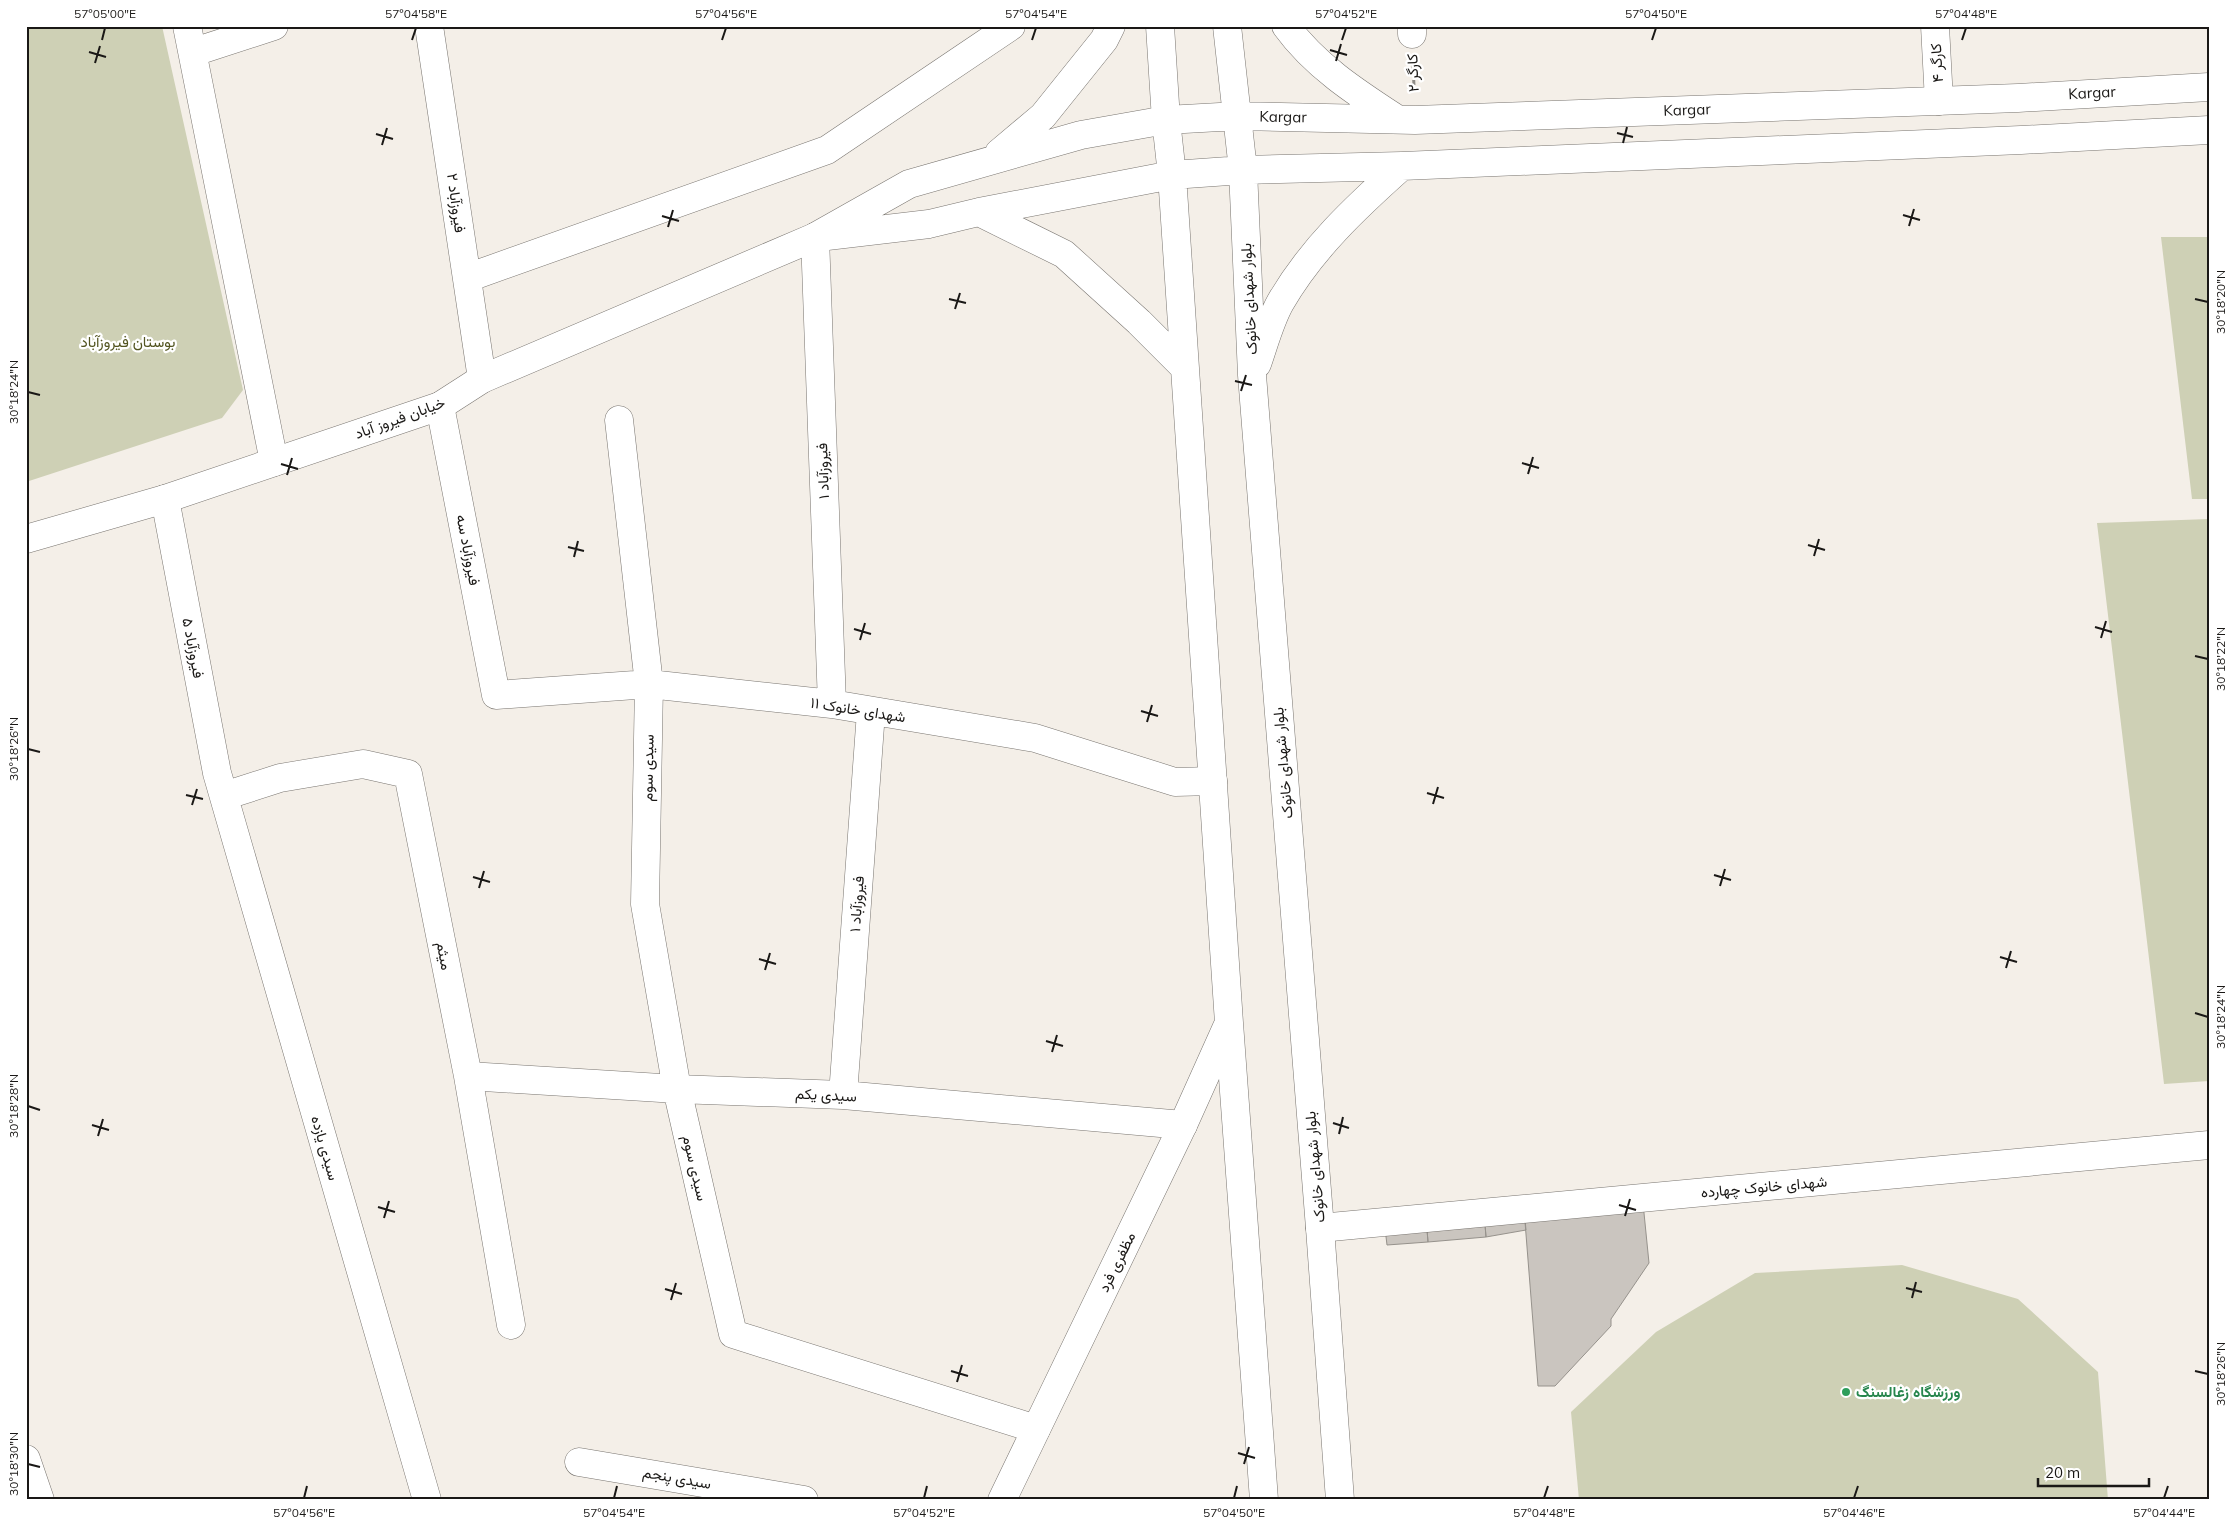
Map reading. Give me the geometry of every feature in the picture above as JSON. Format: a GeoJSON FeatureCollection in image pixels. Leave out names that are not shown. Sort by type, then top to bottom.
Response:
{"type":"FeatureCollection","features":[{"type":"Feature","properties":{"kind":"street"},"geometry":{"type":"LineString","coordinates":[[187,26],[194,52],[274,462]]}},
{"type":"Feature","properties":{"kind":"street"},"geometry":{"type":"LineString","coordinates":[[194,52],[274,26]]}},
{"type":"Feature","properties":{"kind":"street","name":"فیروزآباد ۲"},"geometry":{"type":"LineString","coordinates":[[429,26],[482,379]]}},
{"type":"Feature","properties":{"kind":"street"},"geometry":{"type":"LineString","coordinates":[[467,278],[827,150],[1011,26]]}},
{"type":"Feature","properties":{"kind":"street"},"geometry":{"type":"LineString","coordinates":[[992,159],[1043,116],[1104,40],[1111,26]]}},
{"type":"Feature","properties":{"kind":"street"},"geometry":{"type":"LineString","coordinates":[[1160,26],[1264,1500]]}},
{"type":"Feature","properties":{"kind":"street","name":"بلوار شهدای خانوک"},"geometry":{"type":"LineString","coordinates":[[1227,26],[1238,116],[1252,374],[1340,1500]]}},
{"type":"Feature","properties":{"kind":"street"},"geometry":{"type":"LineString","coordinates":[[1286,26],[1298,43],[1349,88],[1406,120]]}},
{"type":"Feature","properties":{"kind":"street","name":"کارگر ۴"},"geometry":{"type":"LineString","coordinates":[[1935,26],[1939,100]]}},
{"type":"Feature","properties":{"kind":"street","name":"Kargar"},"geometry":{"type":"LineString","coordinates":[[814,237],[909,184],[1081,135],[1166,120],[1238,116],[1406,120],[1939,100],[2209,87]]}},
{"type":"Feature","properties":{"kind":"street"},"geometry":{"type":"LineString","coordinates":[[814,237],[929,224],[979,212],[1172,175],[1242,170],[1402,166],[2209,130]]}},
{"type":"Feature","properties":{"kind":"street"},"geometry":{"type":"LineString","coordinates":[[1252,374],[1279,304],[1313,254],[1358,205],[1402,166]]}},
{"type":"Feature","properties":{"kind":"street"},"geometry":{"type":"LineString","coordinates":[[979,212],[1064,254],[1139,322],[1185,368]]}},
{"type":"Feature","properties":{"kind":"street","name":"خیابان فیروز آباد"},"geometry":{"type":"LineString","coordinates":[[26,539],[165,499],[440,406],[482,379],[814,237]]}},
{"type":"Feature","properties":{"kind":"street","name":"فیروزآباد ۱"},"geometry":{"type":"LineString","coordinates":[[814,237],[832,704]]}},
{"type":"Feature","properties":{"kind":"street","name":"فیروزآباد سه"},"geometry":{"type":"LineString","coordinates":[[440,406],[496,695]]}},
{"type":"Feature","properties":{"kind":"street","name":"سیدی سوم"},"geometry":{"type":"LineString","coordinates":[[619,420],[649,684],[645,904],[677,1090],[733,1334],[1036,1429]]}},
{"type":"Feature","properties":{"kind":"street","name":"فیروزآباد ۵"},"geometry":{"type":"LineString","coordinates":[[165,499],[217,773],[224,796]]}},
{"type":"Feature","properties":{"kind":"street","name":"شهدای خانوک ۱۱"},"geometry":{"type":"LineString","coordinates":[[496,695],[649,684],[832,704],[1035,738],[1175,782],[1213,781]]}},
{"type":"Feature","properties":{"kind":"street","name":"فیروزآباد ۱"},"geometry":{"type":"LineString","coordinates":[[843,1095],[871,712]]}},
{"type":"Feature","properties":{"kind":"street","name":"میثم"},"geometry":{"type":"LineString","coordinates":[[224,796],[280,778],[363,764],[408,774],[468,1076],[510,1325]]}},
{"type":"Feature","properties":{"kind":"street","name":"سیدی یازده"},"geometry":{"type":"LineString","coordinates":[[224,796],[426,1500]]}},
{"type":"Feature","properties":{"kind":"street","name":"مظفری فرد"},"geometry":{"type":"LineString","coordinates":[[1002,1500],[1183,1125],[1229,1023]]}},
{"type":"Feature","properties":{"kind":"street","name":"سیدی یکم"},"geometry":{"type":"LineString","coordinates":[[468,1076],[677,1090],[843,1095],[1183,1125]]}},
{"type":"Feature","properties":{"kind":"street","name":"شهدای خانوک چهارده"},"geometry":{"type":"LineString","coordinates":[[1320,1228],[2209,1145]]}},
{"type":"Feature","properties":{"kind":"street"},"geometry":{"type":"LineString","coordinates":[[26,1459],[40,1500]]}},
{"type":"Feature","properties":{"kind":"street","name":"سیدی پنجم"},"geometry":{"type":"LineString","coordinates":[[579,1462],[804,1500]]}},
{"type":"Feature","properties":{"kind":"path","name":"کارگر ۲"},"geometry":{"type":"LineString","coordinates":[[1406,120],[1412,30]]}},
{"type":"Feature","properties":{"kind":"green space","name":"بوستان فیروزآباد"},"geometry":{"type":"Polygon","coordinates":[[[26,26],[162,26],[243,390],[222,418],[26,482],[26,26]]]}},
{"type":"Feature","properties":{"kind":"green space"},"geometry":{"type":"Polygon","coordinates":[[[2161,237],[2209,237],[2209,499],[2192,499],[2161,237]]]}},
{"type":"Feature","properties":{"kind":"green space"},"geometry":{"type":"Polygon","coordinates":[[[2209,519],[2209,1081],[2164,1084],[2097,523],[2209,519]]]}},
{"type":"Feature","properties":{"kind":"green space","name":"ورزشگاه زغالسنگ"},"geometry":{"type":"Polygon","coordinates":[[[1902,1265],[2018,1299],[2098,1372],[2108,1500],[1579,1500],[1571,1412],[1656,1332],[1755,1273],[1902,1265]]]}},
{"type":"Feature","properties":{"kind":"building"},"geometry":{"type":"Polygon","coordinates":[[[1643,1203],[1649,1263],[1611,1319],[1611,1326],[1555,1386],[1538,1386],[1524,1209],[1643,1203]]]}},
{"type":"Feature","properties":{"kind":"building"},"geometry":{"type":"Polygon","coordinates":[[[1524,1209],[1526,1230],[1486,1237],[1484,1212],[1524,1209]]]}},
{"type":"Feature","properties":{"kind":"building"},"geometry":{"type":"Polygon","coordinates":[[[1484,1212],[1486,1237],[1428,1242],[1426,1217],[1484,1212]]]}},
{"type":"Feature","properties":{"kind":"building"},"geometry":{"type":"Polygon","coordinates":[[[1426,1217],[1428,1242],[1387,1245],[1384,1220],[1426,1217]]]}},
{"type":"Feature","properties":{"kind":"place","name":"ورزشگاه زغالسنگ"},"geometry":{"type":"Point","coordinates":[1846,1392]}}]}
